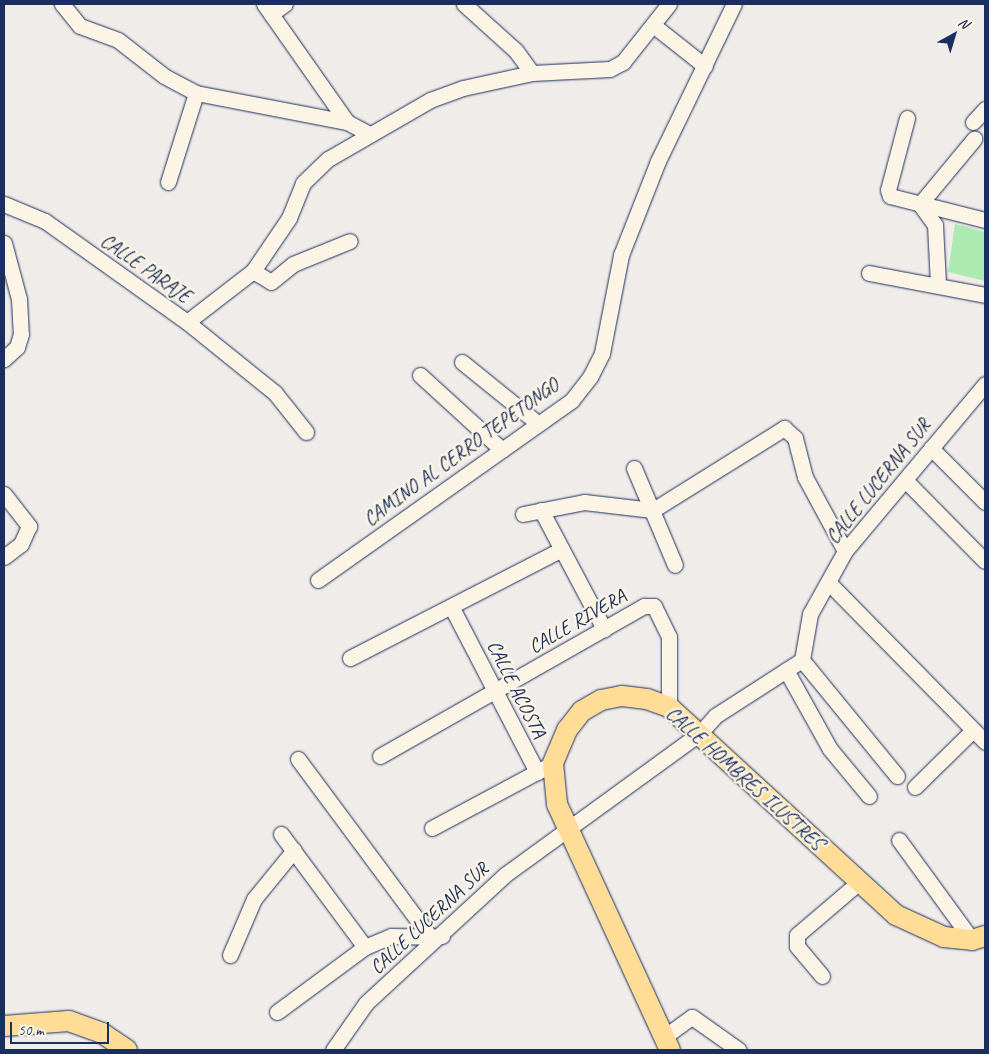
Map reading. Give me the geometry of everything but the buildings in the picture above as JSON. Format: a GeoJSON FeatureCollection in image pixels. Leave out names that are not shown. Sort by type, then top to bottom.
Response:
{"type":"FeatureCollection","features":[{"type":"Feature","properties":{"kind":"main road","name":"CALLE HOMBRES ILUSTRES"},"geometry":{"type":"LineString","coordinates":[[545,768],[582,711],[601,700],[622,696],[647,698],[669,707],[896,914],[920,928],[944,937],[978,938]]}},
{"type":"Feature","properties":{"kind":"main road"},"geometry":{"type":"LineString","coordinates":[[545,768],[568,833],[667,1043]]}},
{"type":"Feature","properties":{"kind":"main road"},"geometry":{"type":"LineString","coordinates":[[4,1026],[69,1021],[102,1033],[127,1050]]}},
{"type":"Feature","properties":{"kind":"street"},"geometry":{"type":"LineString","coordinates":[[62,4],[80,26],[118,40],[164,76],[196,93],[347,122],[368,133]]}},
{"type":"Feature","properties":{"kind":"street"},"geometry":{"type":"LineString","coordinates":[[285,4],[268,9],[347,122]]}},
{"type":"Feature","properties":{"kind":"street"},"geometry":{"type":"LineString","coordinates":[[464,4],[516,51],[532,73]]}},
{"type":"Feature","properties":{"kind":"street","name":"CALLE PARAJE"},"geometry":{"type":"LineString","coordinates":[[4,204],[44,221],[187,322],[253,271],[290,218],[303,183],[314,169],[368,133],[463,88],[532,73],[610,69],[623,62],[669,4]]}},
{"type":"Feature","properties":{"kind":"street","name":"CAMINO AL CERRO TEPETONGO"},"geometry":{"type":"LineString","coordinates":[[318,580],[502,450],[536,422],[572,400],[602,353],[621,255],[658,162],[734,4]]}},
{"type":"Feature","properties":{"kind":"street"},"geometry":{"type":"LineString","coordinates":[[652,25],[705,66]]}},
{"type":"Feature","properties":{"kind":"street"},"geometry":{"type":"LineString","coordinates":[[168,182],[196,93]]}},
{"type":"Feature","properties":{"kind":"street"},"geometry":{"type":"LineString","coordinates":[[973,122],[985,110]]}},
{"type":"Feature","properties":{"kind":"street"},"geometry":{"type":"LineString","coordinates":[[907,118],[888,190],[890,196],[985,220]]}},
{"type":"Feature","properties":{"kind":"street"},"geometry":{"type":"LineString","coordinates":[[920,204],[974,139]]}},
{"type":"Feature","properties":{"kind":"street"},"geometry":{"type":"LineString","coordinates":[[920,204],[935,225],[938,284]]}},
{"type":"Feature","properties":{"kind":"street"},"geometry":{"type":"LineString","coordinates":[[253,271],[271,282],[293,264],[350,241]]}},
{"type":"Feature","properties":{"kind":"street"},"geometry":{"type":"LineString","coordinates":[[4,243],[19,299],[21,334],[17,347],[4,359]]}},
{"type":"Feature","properties":{"kind":"street"},"geometry":{"type":"LineString","coordinates":[[869,273],[938,284],[985,295]]}},
{"type":"Feature","properties":{"kind":"street"},"geometry":{"type":"LineString","coordinates":[[187,322],[275,393],[306,432]]}},
{"type":"Feature","properties":{"kind":"street"},"geometry":{"type":"LineString","coordinates":[[462,362],[536,422]]}},
{"type":"Feature","properties":{"kind":"street"},"geometry":{"type":"LineString","coordinates":[[420,375],[502,450]]}},
{"type":"Feature","properties":{"kind":"street","name":"CALLE LUCERNA SUR"},"geometry":{"type":"LineString","coordinates":[[802,660],[810,614],[845,551],[985,384]]}},
{"type":"Feature","properties":{"kind":"street"},"geometry":{"type":"LineString","coordinates":[[523,514],[584,502],[653,510],[784,428],[795,438],[805,477],[845,551]]}},
{"type":"Feature","properties":{"kind":"street"},"geometry":{"type":"LineString","coordinates":[[931,448],[985,502]]}},
{"type":"Feature","properties":{"kind":"street"},"geometry":{"type":"LineString","coordinates":[[634,468],[675,565]]}},
{"type":"Feature","properties":{"kind":"street"},"geometry":{"type":"LineString","coordinates":[[906,480],[985,561]]}},
{"type":"Feature","properties":{"kind":"street"},"geometry":{"type":"LineString","coordinates":[[4,494],[28,526],[21,544],[4,557]]}},
{"type":"Feature","properties":{"kind":"street"},"geometry":{"type":"LineString","coordinates":[[541,510],[560,550],[604,629]]}},
{"type":"Feature","properties":{"kind":"street"},"geometry":{"type":"LineString","coordinates":[[350,658],[452,608],[560,550]]}},
{"type":"Feature","properties":{"kind":"street"},"geometry":{"type":"LineString","coordinates":[[828,582],[985,742]]}},
{"type":"Feature","properties":{"kind":"street","name":"CALLE RIVERA"},"geometry":{"type":"LineString","coordinates":[[380,756],[644,606],[654,606],[669,638],[669,707]]}},
{"type":"Feature","properties":{"kind":"street","name":"CALLE ACOSTA"},"geometry":{"type":"LineString","coordinates":[[452,608],[495,690],[545,768]]}},
{"type":"Feature","properties":{"kind":"street"},"geometry":{"type":"LineString","coordinates":[[699,734],[715,716],[802,660],[897,776]]}},
{"type":"Feature","properties":{"kind":"street"},"geometry":{"type":"LineString","coordinates":[[786,670],[830,749],[869,796]]}},
{"type":"Feature","properties":{"kind":"street"},"geometry":{"type":"LineString","coordinates":[[916,787],[973,730]]}},
{"type":"Feature","properties":{"kind":"street","name":"CALLE LUCERNA SUR"},"geometry":{"type":"LineString","coordinates":[[333,1050],[366,1003],[506,874],[568,833],[699,734]]}},
{"type":"Feature","properties":{"kind":"street"},"geometry":{"type":"LineString","coordinates":[[298,759],[436,937]]}},
{"type":"Feature","properties":{"kind":"street"},"geometry":{"type":"LineString","coordinates":[[432,828],[545,768]]}},
{"type":"Feature","properties":{"kind":"street"},"geometry":{"type":"LineString","coordinates":[[281,834],[365,947]]}},
{"type":"Feature","properties":{"kind":"street"},"geometry":{"type":"LineString","coordinates":[[899,840],[978,938]]}},
{"type":"Feature","properties":{"kind":"street"},"geometry":{"type":"LineString","coordinates":[[230,955],[254,899],[294,850]]}},
{"type":"Feature","properties":{"kind":"street"},"geometry":{"type":"LineString","coordinates":[[822,976],[798,946],[797,935],[860,882]]}},
{"type":"Feature","properties":{"kind":"street"},"geometry":{"type":"LineString","coordinates":[[278,1012],[365,947],[391,936],[436,937]]}},
{"type":"Feature","properties":{"kind":"street"},"geometry":{"type":"LineString","coordinates":[[667,1043],[692,1017],[739,1050]]}},
{"type":"Feature","properties":{"kind":"green space"},"geometry":{"type":"Polygon","coordinates":[[[955,224],[985,232],[985,281],[948,272],[955,224]]]}}]}
